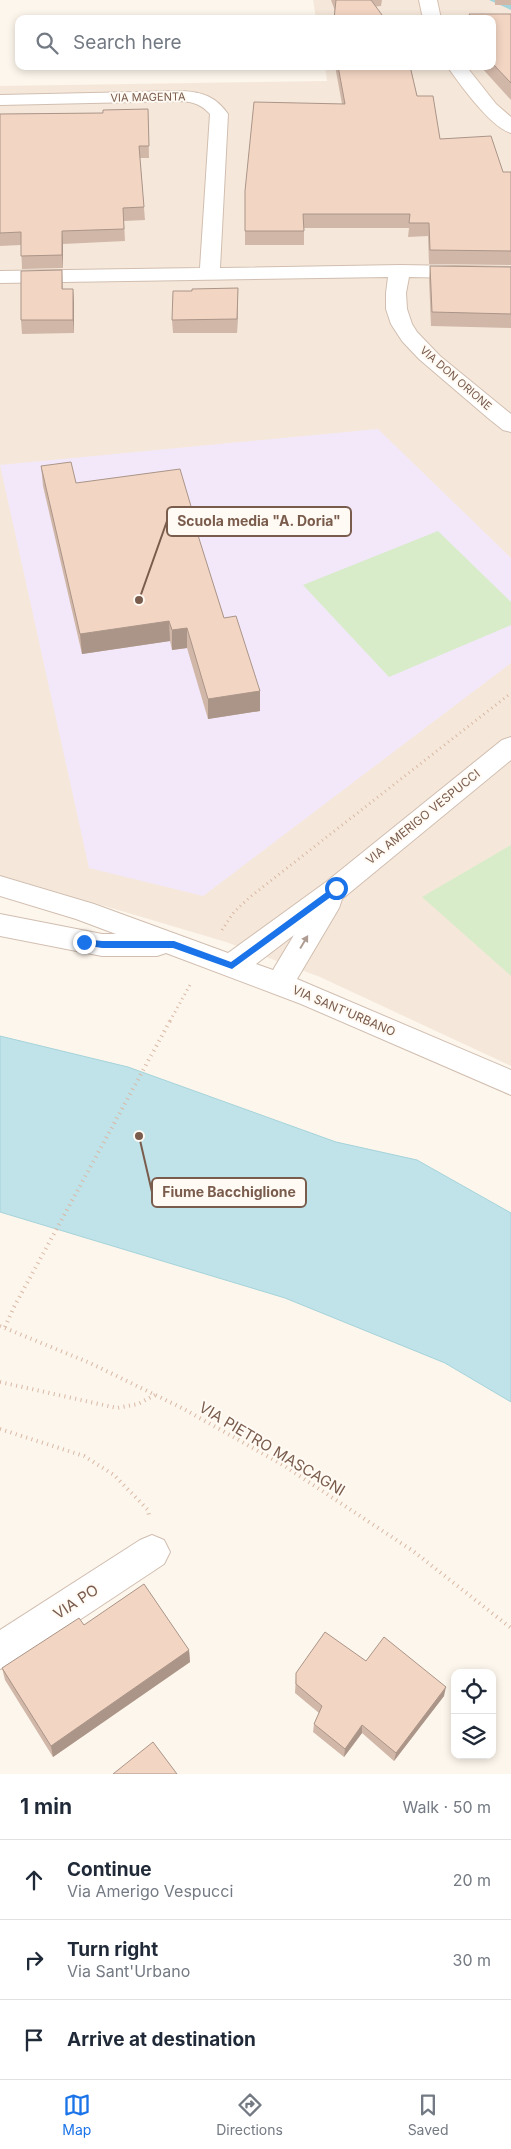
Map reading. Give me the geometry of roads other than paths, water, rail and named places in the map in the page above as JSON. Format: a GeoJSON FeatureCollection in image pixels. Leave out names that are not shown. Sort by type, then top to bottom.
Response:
{"type":"FeatureCollection","features":[{"type":"Feature","properties":{"kind":"street"},"geometry":{"type":"LineString","coordinates":[[428,0],[431,15]]}},
{"type":"Feature","properties":{"kind":"street"},"geometry":{"type":"LineString","coordinates":[[459,70],[490,108],[511,127]]}},
{"type":"Feature","properties":{"kind":"street","name":"VIA MAGENTA"},"geometry":{"type":"LineString","coordinates":[[0,100],[182,96],[206,100],[214,106],[219,114],[210,273]]}},
{"type":"Feature","properties":{"kind":"street"},"geometry":{"type":"LineString","coordinates":[[0,277],[401,271],[511,273]]}},
{"type":"Feature","properties":{"kind":"street","name":"VIA DON ORIONE"},"geometry":{"type":"LineString","coordinates":[[401,271],[398,278],[396,298],[399,317],[404,329],[426,355],[511,425]]}},
{"type":"Feature","properties":{"kind":"street","name":"VIA AMERIGO VESPUCCI"},"geometry":{"type":"LineString","coordinates":[[232,966],[336,888],[511,746]]}},
{"type":"Feature","properties":{"kind":"street","name":"VIA SANT'URBANO"},"geometry":{"type":"LineString","coordinates":[[0,886],[84,911],[174,945],[201,966],[232,966],[279,984],[511,1083]]}},
{"type":"Feature","properties":{"kind":"street","name":"VIA AMERIGO VESPUCCI"},"geometry":{"type":"LineString","coordinates":[[279,984],[336,888]]}},
{"type":"Feature","properties":{"kind":"street","name":"VIA SANT'URBANO"},"geometry":{"type":"LineString","coordinates":[[0,925],[102,945],[174,945]]}},
{"type":"Feature","properties":{"kind":"street","name":"VIA PO"},"geometry":{"type":"LineString","coordinates":[[0,1651],[152,1552]]}},
{"type":"Feature","properties":{"kind":"water"},"geometry":{"type":"Polygon","coordinates":[[[0,1036],[128,1067],[336,1142],[417,1160],[511,1213],[511,1402],[445,1363],[285,1298],[0,1212],[0,1036]]]}},
{"type":"Feature","properties":{"kind":"waterway"},"geometry":{"type":"LineString","coordinates":[[492,0],[511,8]]}},
{"type":"Feature","properties":{"kind":"place","name":"Scuola media \"A. Doria\""},"geometry":{"type":"Point","coordinates":[139,600]}},
{"type":"Feature","properties":{"kind":"place","name":"Fiume Bacchiglione"},"geometry":{"type":"Point","coordinates":[139,1136]}}]}
